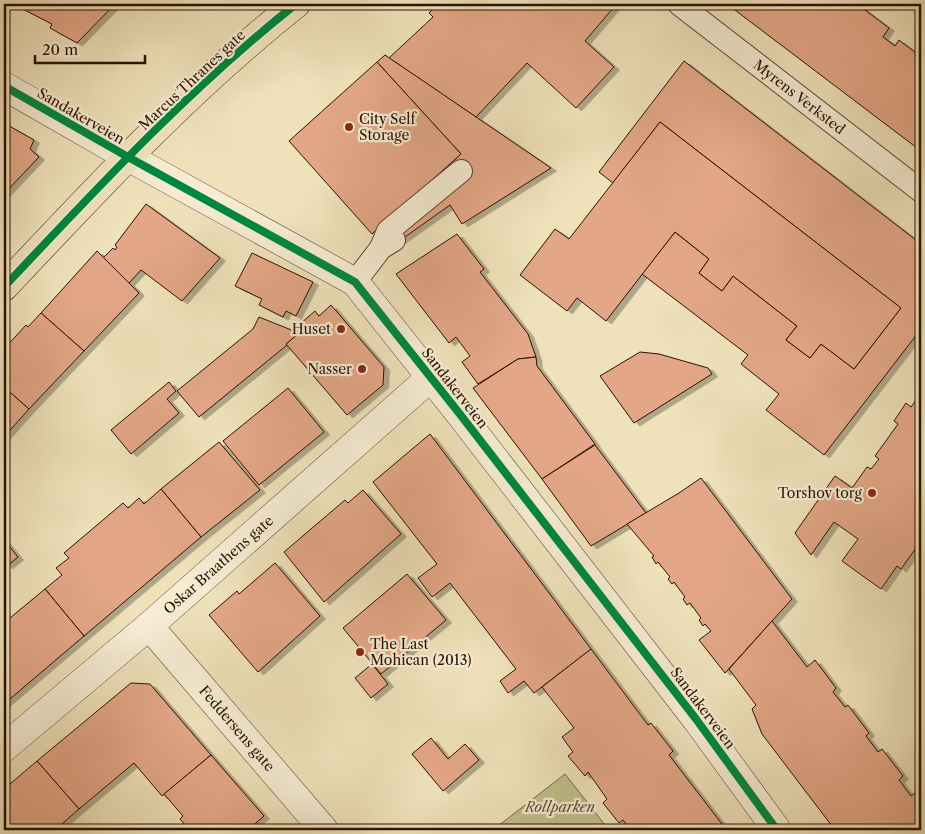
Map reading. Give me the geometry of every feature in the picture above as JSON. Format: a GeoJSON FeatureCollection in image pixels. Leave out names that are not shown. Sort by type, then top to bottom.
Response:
{"type":"FeatureCollection","features":[{"type":"Feature","properties":{"kind":"main road","name":"Marcus Thranes gate"},"geometry":{"type":"LineString","coordinates":[[4,287],[128,157],[210,79],[296,4]]}},
{"type":"Feature","properties":{"kind":"street","name":"Sandakerveien"},"geometry":{"type":"LineString","coordinates":[[4,86],[128,157],[355,282],[696,719],[777,830]]}},
{"type":"Feature","properties":{"kind":"street","name":"Oskar Braathens gate"},"geometry":{"type":"LineString","coordinates":[[4,748],[149,626],[431,377]]}},
{"type":"Feature","properties":{"kind":"street","name":"Feddersens gate"},"geometry":{"type":"LineString","coordinates":[[149,626],[324,830]]}},
{"type":"Feature","properties":{"kind":"lane","name":"Myrens Verksted"},"geometry":{"type":"LineString","coordinates":[[679,4],[921,191]]}},
{"type":"Feature","properties":{"kind":"lane"},"geometry":{"type":"LineString","coordinates":[[355,282],[381,248],[388,231],[461,171]]}},
{"type":"Feature","properties":{"kind":"lane"},"geometry":{"type":"LineString","coordinates":[[381,248],[415,227]]}},
{"type":"Feature","properties":{"kind":"green space","name":"Rollparken"},"geometry":{"type":"Polygon","coordinates":[[[565,774],[609,830],[493,830],[565,774]]]}},
{"type":"Feature","properties":{"kind":"building"},"geometry":{"type":"Polygon","coordinates":[[[13,4],[114,5],[77,43],[50,28],[52,24],[13,4]]]}},
{"type":"Feature","properties":{"kind":"building"},"geometry":{"type":"Polygon","coordinates":[[[438,4],[611,4],[614,7],[585,41],[614,67],[576,108],[527,63],[476,117],[389,58],[433,17],[429,13],[438,4]]]}},
{"type":"Feature","properties":{"kind":"building"},"geometry":{"type":"Polygon","coordinates":[[[727,4],[840,4],[843,6],[845,4],[857,4],[889,28],[883,37],[895,46],[899,40],[921,57],[921,151],[727,4]]]}},
{"type":"Feature","properties":{"kind":"building"},"geometry":{"type":"Polygon","coordinates":[[[385,55],[551,168],[462,224],[450,205],[395,244],[380,227],[461,154],[377,62],[385,55]]]}},
{"type":"Feature","properties":{"kind":"building"},"geometry":{"type":"Polygon","coordinates":[[[684,61],[921,244],[921,329],[824,455],[766,410],[779,394],[741,364],[748,355],[642,274],[675,232],[709,259],[699,273],[722,291],[733,276],[797,326],[786,340],[810,358],[821,344],[854,369],[901,308],[660,122],[613,183],[599,172],[684,61]]]}},
{"type":"Feature","properties":{"kind":"building"},"geometry":{"type":"Polygon","coordinates":[[[377,62],[461,154],[372,234],[289,141],[377,62]]]}},
{"type":"Feature","properties":{"kind":"building"},"geometry":{"type":"Polygon","coordinates":[[[660,122],[901,308],[854,369],[821,344],[810,358],[786,340],[797,326],[733,276],[722,291],[699,273],[709,259],[675,232],[606,321],[577,298],[567,311],[520,275],[555,229],[569,239],[660,122]]]}},
{"type":"Feature","properties":{"kind":"building"},"geometry":{"type":"Polygon","coordinates":[[[4,123],[34,140],[30,149],[39,157],[4,194],[4,123]]]}},
{"type":"Feature","properties":{"kind":"building"},"geometry":{"type":"Polygon","coordinates":[[[146,204],[220,258],[182,301],[141,270],[129,283],[103,258],[113,248],[115,250],[117,247],[115,245],[146,204]]]}},
{"type":"Feature","properties":{"kind":"building"},"geometry":{"type":"Polygon","coordinates":[[[457,234],[484,269],[480,272],[528,334],[536,357],[518,359],[478,384],[462,362],[470,356],[456,337],[449,343],[396,274],[457,234]]]}},
{"type":"Feature","properties":{"kind":"building"},"geometry":{"type":"Polygon","coordinates":[[[97,251],[139,293],[84,351],[41,313],[97,251]]]}},
{"type":"Feature","properties":{"kind":"building"},"geometry":{"type":"Polygon","coordinates":[[[252,253],[313,282],[296,316],[286,311],[283,317],[259,305],[262,299],[235,286],[252,253]]]}},
{"type":"Feature","properties":{"kind":"building"},"geometry":{"type":"Polygon","coordinates":[[[331,305],[384,367],[383,385],[347,415],[286,344],[299,333],[293,330],[315,311],[319,316],[331,305]]]}},
{"type":"Feature","properties":{"kind":"building"},"geometry":{"type":"Polygon","coordinates":[[[41,313],[84,351],[29,409],[4,387],[4,349],[26,325],[28,327],[41,313]]]}},
{"type":"Feature","properties":{"kind":"building"},"geometry":{"type":"Polygon","coordinates":[[[259,317],[299,333],[199,417],[177,391],[253,329],[259,317]]]}},
{"type":"Feature","properties":{"kind":"building"},"geometry":{"type":"Polygon","coordinates":[[[640,352],[659,354],[708,368],[712,374],[634,423],[600,376],[640,352]]]}},
{"type":"Feature","properties":{"kind":"building"},"geometry":{"type":"Polygon","coordinates":[[[536,357],[537,366],[595,444],[542,479],[473,388],[518,359],[536,357]]]}},
{"type":"Feature","properties":{"kind":"building"},"geometry":{"type":"Polygon","coordinates":[[[169,382],[176,391],[167,399],[179,413],[131,454],[111,430],[169,382]]]}},
{"type":"Feature","properties":{"kind":"building"},"geometry":{"type":"Polygon","coordinates":[[[4,387],[29,409],[4,437],[4,387]]]}},
{"type":"Feature","properties":{"kind":"building"},"geometry":{"type":"Polygon","coordinates":[[[288,388],[324,432],[259,485],[223,441],[288,388]]]}},
{"type":"Feature","properties":{"kind":"building","name":"Torshov torg"},"geometry":{"type":"Polygon","coordinates":[[[919,396],[921,397],[921,498],[917,504],[921,507],[921,541],[901,569],[897,566],[881,589],[842,561],[858,539],[834,522],[811,555],[795,533],[835,476],[852,488],[867,467],[871,469],[879,459],[875,456],[898,424],[894,421],[906,403],[911,407],[919,396]]]}},
{"type":"Feature","properties":{"kind":"building"},"geometry":{"type":"Polygon","coordinates":[[[430,434],[591,649],[534,693],[524,681],[508,693],[500,681],[516,669],[450,583],[432,597],[418,578],[437,564],[373,482],[430,434]]]}},
{"type":"Feature","properties":{"kind":"building"},"geometry":{"type":"Polygon","coordinates":[[[219,442],[260,490],[201,537],[161,489],[219,442]]]}},
{"type":"Feature","properties":{"kind":"building"},"geometry":{"type":"Polygon","coordinates":[[[595,445],[646,513],[591,546],[542,479],[595,445]]]}},
{"type":"Feature","properties":{"kind":"building"},"geometry":{"type":"Polygon","coordinates":[[[701,478],[792,599],[725,673],[699,640],[711,631],[705,624],[703,626],[699,620],[701,618],[690,603],[687,605],[683,599],[685,597],[674,582],[672,584],[668,579],[670,577],[658,562],[656,564],[652,557],[654,556],[627,524],[701,478]]]}},
{"type":"Feature","properties":{"kind":"building"},"geometry":{"type":"Polygon","coordinates":[[[161,489],[201,537],[84,636],[45,589],[62,575],[56,568],[69,558],[64,553],[123,503],[128,508],[139,498],[144,504],[161,489]]]}},
{"type":"Feature","properties":{"kind":"building"},"geometry":{"type":"Polygon","coordinates":[[[363,490],[401,534],[324,602],[284,552],[345,500],[348,503],[363,490]]]}},
{"type":"Feature","properties":{"kind":"building"},"geometry":{"type":"Polygon","coordinates":[[[4,540],[18,557],[7,566],[4,563],[4,540]]]}},
{"type":"Feature","properties":{"kind":"building"},"geometry":{"type":"Polygon","coordinates":[[[275,563],[320,616],[258,672],[209,615],[237,591],[239,594],[275,563]]]}},
{"type":"Feature","properties":{"kind":"building"},"geometry":{"type":"Polygon","coordinates":[[[407,574],[446,620],[381,674],[343,628],[407,574]]]}},
{"type":"Feature","properties":{"kind":"building"},"geometry":{"type":"Polygon","coordinates":[[[45,589],[84,636],[4,704],[4,623],[45,589]]]}},
{"type":"Feature","properties":{"kind":"building"},"geometry":{"type":"Polygon","coordinates":[[[772,621],[807,667],[815,660],[836,688],[833,692],[845,707],[848,705],[869,733],[866,736],[878,752],[882,749],[903,776],[899,780],[911,796],[915,793],[921,801],[921,830],[835,830],[762,734],[752,709],[756,705],[729,669],[772,621]]]}},
{"type":"Feature","properties":{"kind":"building"},"geometry":{"type":"Polygon","coordinates":[[[591,649],[648,725],[651,723],[673,751],[669,755],[725,828],[722,830],[650,830],[647,826],[640,830],[631,830],[623,820],[619,823],[603,803],[607,799],[588,772],[585,776],[568,756],[573,752],[562,737],[574,728],[542,687],[591,649]]]}},
{"type":"Feature","properties":{"kind":"building"},"geometry":{"type":"Polygon","coordinates":[[[372,664],[388,684],[371,698],[355,678],[372,664]]]}},
{"type":"Feature","properties":{"kind":"building"},"geometry":{"type":"Polygon","coordinates":[[[131,683],[150,684],[211,755],[162,796],[134,763],[79,809],[37,761],[131,683]]]}},
{"type":"Feature","properties":{"kind":"building"},"geometry":{"type":"Polygon","coordinates":[[[431,738],[448,759],[465,744],[479,760],[443,791],[412,754],[431,738]]]}},
{"type":"Feature","properties":{"kind":"building"},"geometry":{"type":"Polygon","coordinates":[[[211,755],[264,816],[248,830],[196,830],[191,824],[187,827],[180,819],[183,816],[164,794],[211,755]]]}},
{"type":"Feature","properties":{"kind":"building"},"geometry":{"type":"Polygon","coordinates":[[[37,761],[79,809],[55,830],[4,830],[4,789],[37,761]]]}},
{"type":"Feature","properties":{"kind":"cycle path"},"geometry":{"type":"LineString","coordinates":[[4,287],[109,176],[182,104],[257,36],[296,4]]}},
{"type":"Feature","properties":{"kind":"cycle path"},"geometry":{"type":"LineString","coordinates":[[4,86],[128,157],[355,282],[696,719],[777,830]]}},
{"type":"Feature","properties":{"kind":"place","name":"City Self Storage"},"geometry":{"type":"Point","coordinates":[349,127]}},
{"type":"Feature","properties":{"kind":"place","name":"Huset"},"geometry":{"type":"Point","coordinates":[341,329]}},
{"type":"Feature","properties":{"kind":"place","name":"Nasser"},"geometry":{"type":"Point","coordinates":[362,369]}},
{"type":"Feature","properties":{"kind":"place","name":"Torshov torg"},"geometry":{"type":"Point","coordinates":[872,493]}},
{"type":"Feature","properties":{"kind":"place","name":"The Last Mohican (2013)"},"geometry":{"type":"Point","coordinates":[360,652]}}]}
